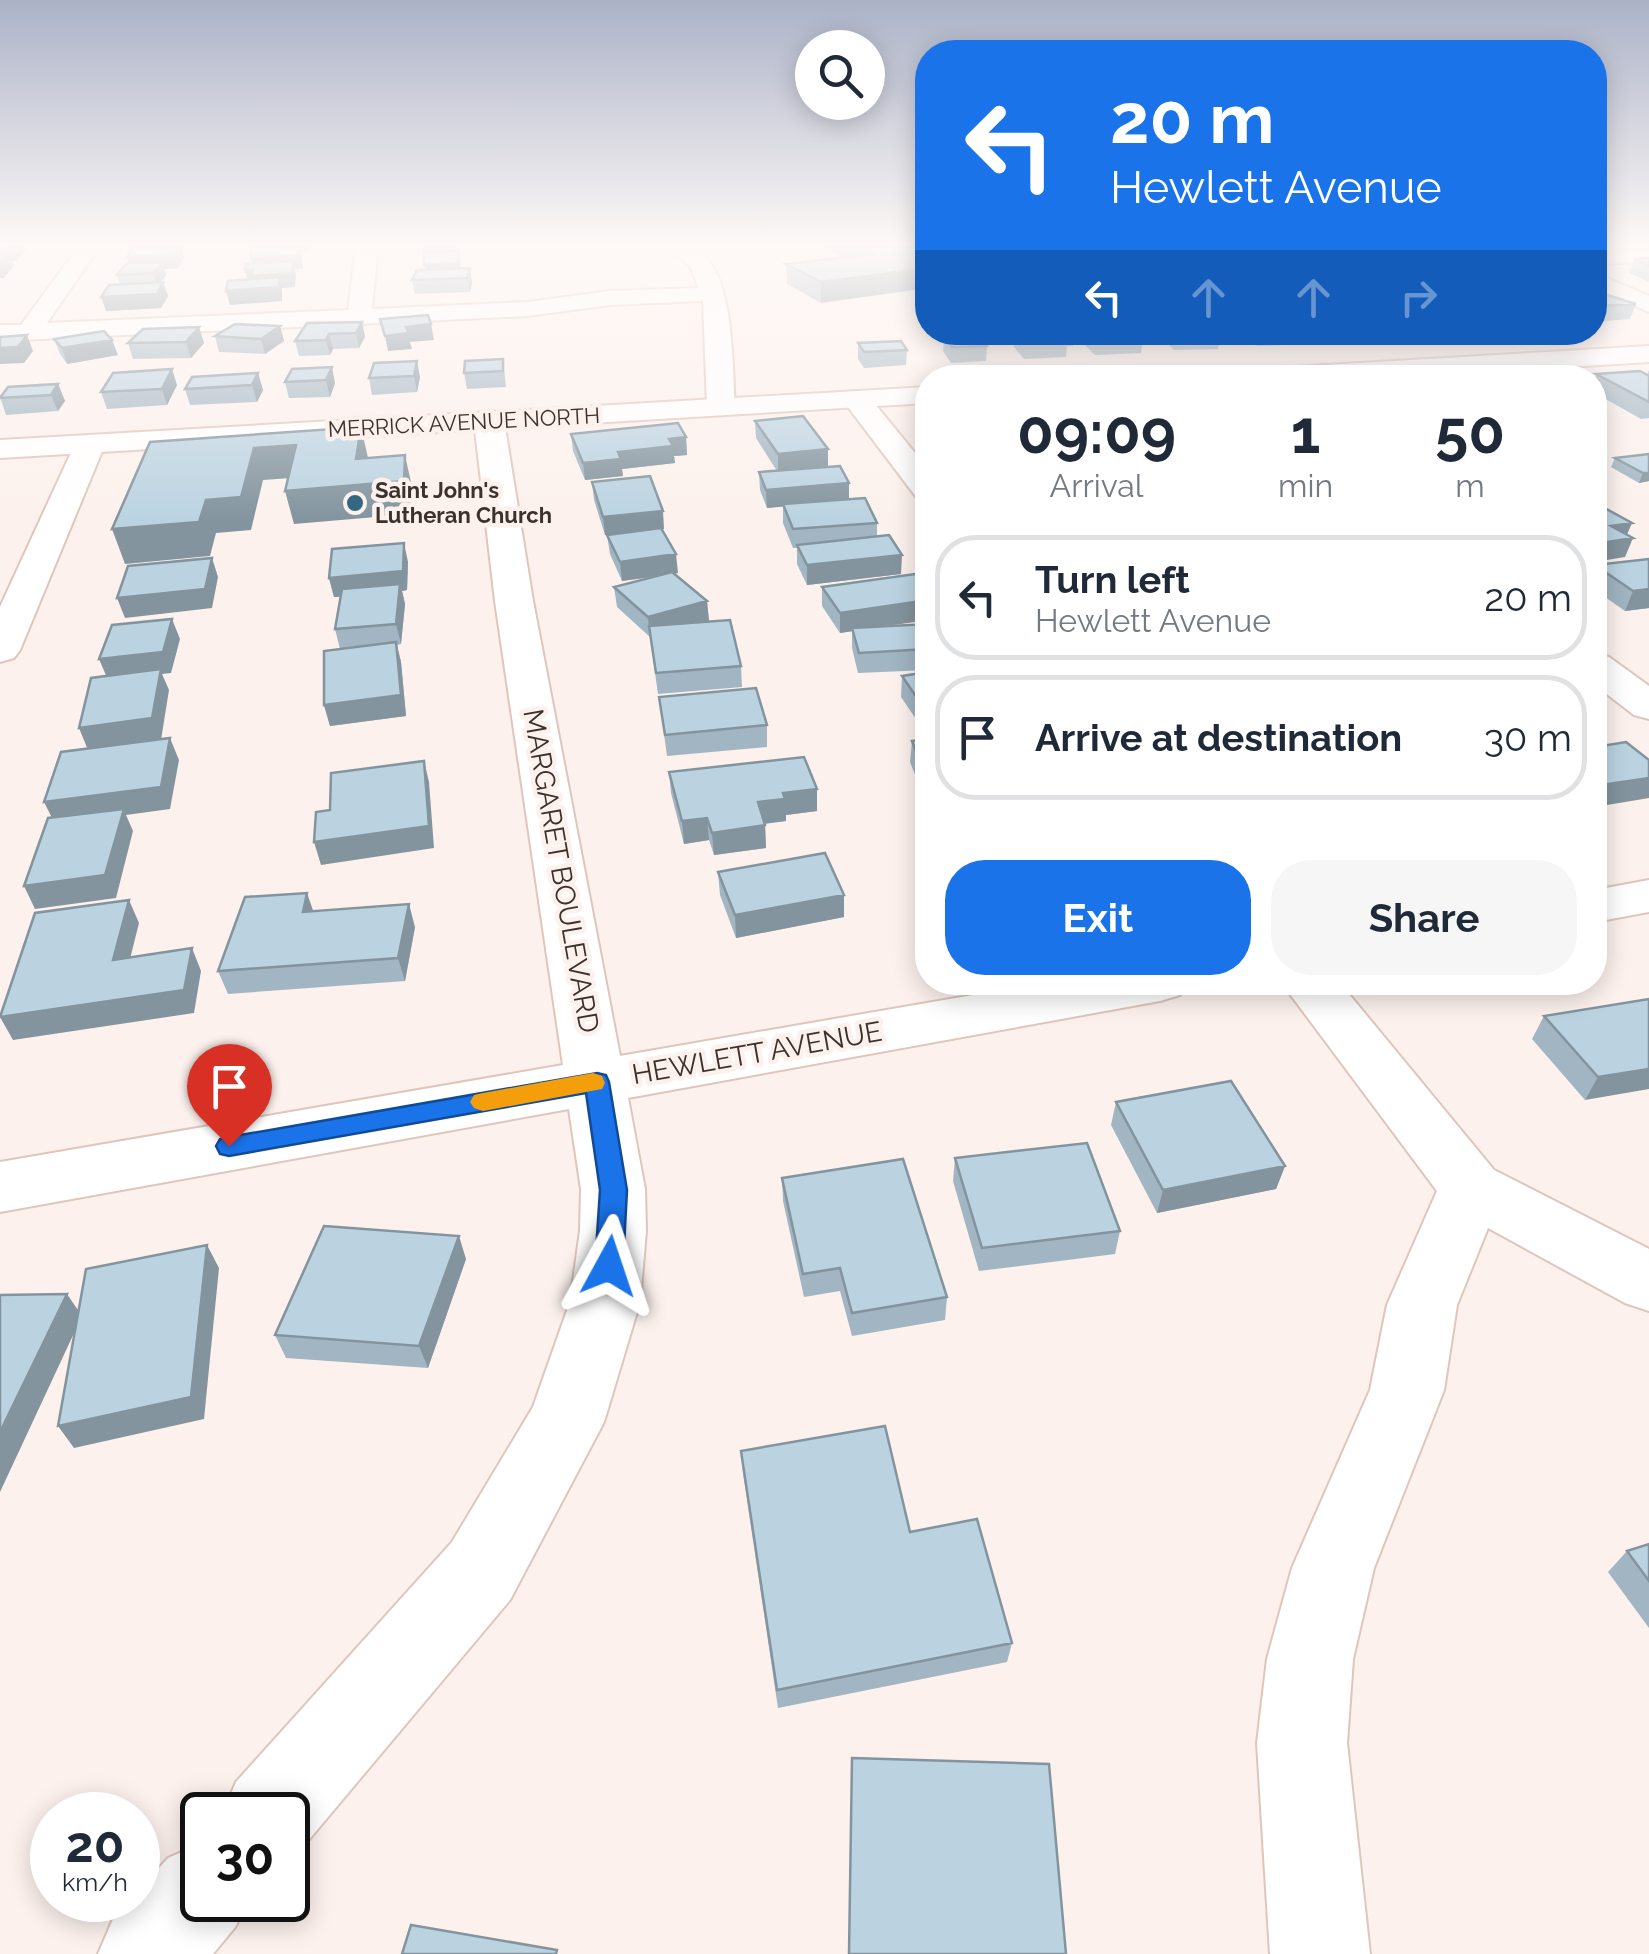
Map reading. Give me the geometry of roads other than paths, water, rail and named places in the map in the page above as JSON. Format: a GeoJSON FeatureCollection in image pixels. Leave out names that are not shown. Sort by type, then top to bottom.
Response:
{"type":"FeatureCollection","features":[{"type":"Feature","properties":{"kind":"street"},"geometry":{"type":"LineString","coordinates":[[717,337],[722,407]]}},
{"type":"Feature","properties":{"kind":"street"},"geometry":{"type":"LineString","coordinates":[[1461,365],[1649,354]]}},
{"type":"Feature","properties":{"kind":"street","name":"MERRICK AVENUE NORTH"},"geometry":{"type":"LineString","coordinates":[[0,448],[915,396]]}},
{"type":"Feature","properties":{"kind":"street"},"geometry":{"type":"LineString","coordinates":[[856,399],[915,474]]}},
{"type":"Feature","properties":{"kind":"street","name":"MARGARET BOULEVARD"},"geometry":{"type":"LineString","coordinates":[[289,1792],[481,1571],[566,1422],[605,1302],[613,1190],[514,601],[489,420]]}},
{"type":"Feature","properties":{"kind":"street"},"geometry":{"type":"LineString","coordinates":[[0,650],[90,444]]}},
{"type":"Feature","properties":{"kind":"street"},"geometry":{"type":"LineString","coordinates":[[1607,675],[1649,706]]}},
{"type":"Feature","properties":{"kind":"street"},"geometry":{"type":"LineString","coordinates":[[1607,904],[1649,896]]}},
{"type":"Feature","properties":{"kind":"street","name":"HEWLETT AVENUE"},"geometry":{"type":"LineString","coordinates":[[0,1187],[1087,995]]}},
{"type":"Feature","properties":{"kind":"street"},"geometry":{"type":"LineString","coordinates":[[1318,995],[1471,1188],[1649,1282]]}},
{"type":"Feature","properties":{"kind":"street"},"geometry":{"type":"LineString","coordinates":[[1320,1954],[1302,1744],[1310,1659],[1333,1568],[1407,1390],[1422,1305],[1471,1188]]}},
{"type":"Feature","properties":{"kind":"street"},"geometry":{"type":"LineString","coordinates":[[148,1954],[180,1917]]}},
{"type":"Feature","properties":{"kind":"place","name":"Saint John's Lutheran Church"},"geometry":{"type":"Point","coordinates":[355,503]}}]}
